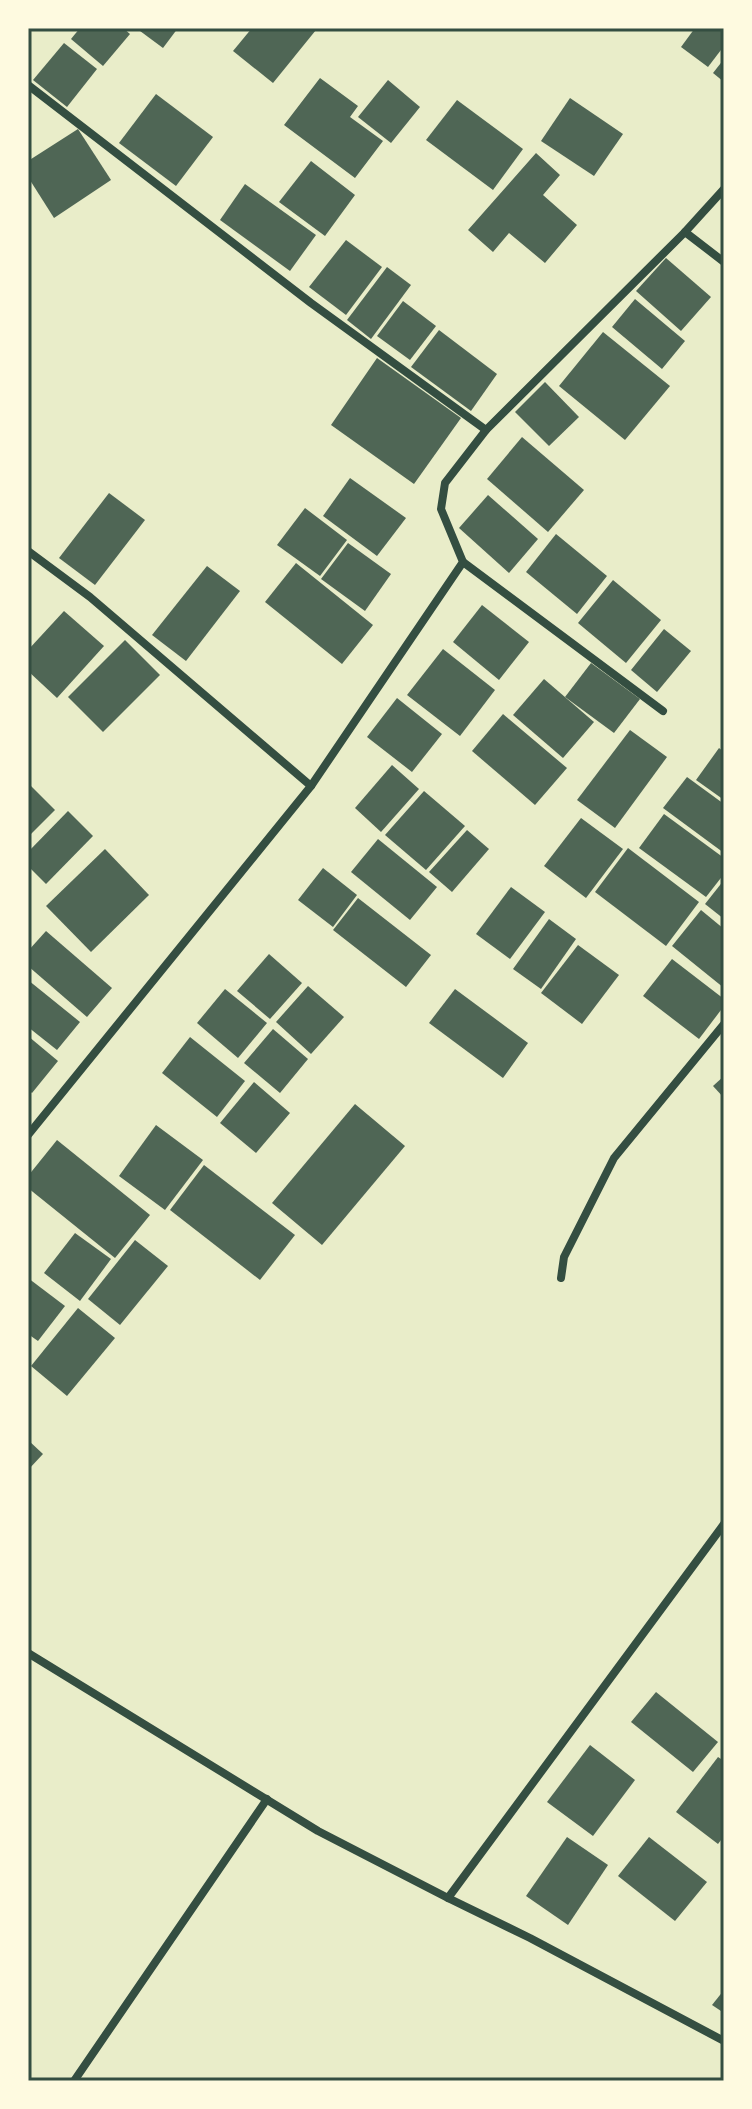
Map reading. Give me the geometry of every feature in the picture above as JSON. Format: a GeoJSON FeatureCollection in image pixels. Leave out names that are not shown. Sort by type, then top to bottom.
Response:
{"type":"FeatureCollection","features":[{"type":"Feature","properties":{"kind":"street"},"geometry":{"type":"LineString","coordinates":[[28,85],[311,303],[486,430]]}},
{"type":"Feature","properties":{"kind":"street"},"geometry":{"type":"LineString","coordinates":[[663,711],[463,562],[441,509],[445,483],[486,430],[685,232],[724,189]]}},
{"type":"Feature","properties":{"kind":"street"},"geometry":{"type":"LineString","coordinates":[[685,232],[724,262]]}},
{"type":"Feature","properties":{"kind":"street"},"geometry":{"type":"LineString","coordinates":[[28,551],[90,597],[311,786]]}},
{"type":"Feature","properties":{"kind":"street"},"geometry":{"type":"LineString","coordinates":[[28,1135],[311,786],[463,562]]}},
{"type":"Feature","properties":{"kind":"street"},"geometry":{"type":"LineString","coordinates":[[561,1278],[564,1257],[614,1158],[722,1029]]}},
{"type":"Feature","properties":{"kind":"street"},"geometry":{"type":"LineString","coordinates":[[448,1898],[724,1524]]}},
{"type":"Feature","properties":{"kind":"street"},"geometry":{"type":"LineString","coordinates":[[28,1653],[318,1831],[724,2041]]}},
{"type":"Feature","properties":{"kind":"street"},"geometry":{"type":"LineString","coordinates":[[74,2081],[267,1799]]}},
{"type":"Feature","properties":{"kind":"building"},"geometry":{"type":"Polygon","coordinates":[[[80,28],[123,28],[130,34],[103,66],[71,39],[80,28]]]}},
{"type":"Feature","properties":{"kind":"building"},"geometry":{"type":"Polygon","coordinates":[[[136,28],[178,28],[163,48],[136,28]]]}},
{"type":"Feature","properties":{"kind":"building"},"geometry":{"type":"Polygon","coordinates":[[[252,28],[316,30],[273,83],[233,51],[252,28]]]}},
{"type":"Feature","properties":{"kind":"building"},"geometry":{"type":"Polygon","coordinates":[[[695,28],[724,28],[724,46],[708,67],[681,47],[695,28]]]}},
{"type":"Feature","properties":{"kind":"building"},"geometry":{"type":"Polygon","coordinates":[[[64,43],[97,69],[67,107],[33,80],[64,43]]]}},
{"type":"Feature","properties":{"kind":"building"},"geometry":{"type":"Polygon","coordinates":[[[724,59],[724,82],[713,73],[724,59]]]}},
{"type":"Feature","properties":{"kind":"building"},"geometry":{"type":"Polygon","coordinates":[[[320,78],[358,106],[350,117],[383,141],[355,178],[284,125],[320,78]]]}},
{"type":"Feature","properties":{"kind":"building"},"geometry":{"type":"Polygon","coordinates":[[[388,80],[420,107],[391,143],[358,117],[388,80]]]}},
{"type":"Feature","properties":{"kind":"building"},"geometry":{"type":"Polygon","coordinates":[[[156,94],[213,137],[176,186],[119,143],[156,94]]]}},
{"type":"Feature","properties":{"kind":"building"},"geometry":{"type":"Polygon","coordinates":[[[570,98],[623,134],[594,176],[541,141],[570,98]]]}},
{"type":"Feature","properties":{"kind":"building"},"geometry":{"type":"Polygon","coordinates":[[[457,100],[523,149],[493,190],[426,140],[457,100]]]}},
{"type":"Feature","properties":{"kind":"building"},"geometry":{"type":"Polygon","coordinates":[[[78,129],[111,180],[54,218],[28,177],[28,161],[78,129]]]}},
{"type":"Feature","properties":{"kind":"building"},"geometry":{"type":"Polygon","coordinates":[[[536,153],[560,175],[543,195],[577,225],[545,263],[509,233],[493,252],[468,230],[536,153]]]}},
{"type":"Feature","properties":{"kind":"building"},"geometry":{"type":"Polygon","coordinates":[[[311,161],[355,195],[325,236],[279,202],[311,161]]]}},
{"type":"Feature","properties":{"kind":"building"},"geometry":{"type":"Polygon","coordinates":[[[245,184],[316,235],[290,271],[220,220],[245,184]]]}},
{"type":"Feature","properties":{"kind":"building"},"geometry":{"type":"Polygon","coordinates":[[[346,240],[382,267],[346,315],[309,287],[346,240]]]}},
{"type":"Feature","properties":{"kind":"building"},"geometry":{"type":"Polygon","coordinates":[[[666,258],[711,297],[681,331],[636,291],[666,258]]]}},
{"type":"Feature","properties":{"kind":"building"},"geometry":{"type":"Polygon","coordinates":[[[387,267],[411,285],[371,339],[347,320],[387,267]]]}},
{"type":"Feature","properties":{"kind":"building"},"geometry":{"type":"Polygon","coordinates":[[[635,299],[685,341],[662,369],[612,327],[635,299]]]}},
{"type":"Feature","properties":{"kind":"building"},"geometry":{"type":"Polygon","coordinates":[[[403,301],[436,326],[410,360],[377,336],[403,301]]]}},
{"type":"Feature","properties":{"kind":"building"},"geometry":{"type":"Polygon","coordinates":[[[439,330],[497,374],[471,411],[411,367],[439,330]]]}},
{"type":"Feature","properties":{"kind":"building"},"geometry":{"type":"Polygon","coordinates":[[[603,332],[670,386],[625,440],[559,386],[603,332]]]}},
{"type":"Feature","properties":{"kind":"building"},"geometry":{"type":"Polygon","coordinates":[[[377,358],[461,418],[414,484],[331,425],[377,358]]]}},
{"type":"Feature","properties":{"kind":"building"},"geometry":{"type":"Polygon","coordinates":[[[545,382],[579,417],[549,446],[515,412],[545,382]]]}},
{"type":"Feature","properties":{"kind":"building"},"geometry":{"type":"Polygon","coordinates":[[[522,437],[584,490],[548,532],[487,479],[522,437]]]}},
{"type":"Feature","properties":{"kind":"building"},"geometry":{"type":"Polygon","coordinates":[[[350,478],[406,518],[377,556],[323,516],[350,478]]]}},
{"type":"Feature","properties":{"kind":"building"},"geometry":{"type":"Polygon","coordinates":[[[109,493],[145,520],[95,585],[59,558],[109,493]]]}},
{"type":"Feature","properties":{"kind":"building"},"geometry":{"type":"Polygon","coordinates":[[[488,495],[538,539],[509,573],[459,528],[488,495]]]}},
{"type":"Feature","properties":{"kind":"building"},"geometry":{"type":"Polygon","coordinates":[[[305,508],[347,540],[320,576],[277,545],[305,508]]]}},
{"type":"Feature","properties":{"kind":"building"},"geometry":{"type":"Polygon","coordinates":[[[556,534],[607,576],[577,614],[526,572],[556,534]]]}},
{"type":"Feature","properties":{"kind":"building"},"geometry":{"type":"Polygon","coordinates":[[[348,543],[391,574],[365,611],[321,579],[348,543]]]}},
{"type":"Feature","properties":{"kind":"building"},"geometry":{"type":"Polygon","coordinates":[[[296,563],[373,625],[342,664],[265,602],[296,563]]]}},
{"type":"Feature","properties":{"kind":"building"},"geometry":{"type":"Polygon","coordinates":[[[207,566],[240,591],[186,661],[152,635],[207,566]]]}},
{"type":"Feature","properties":{"kind":"building"},"geometry":{"type":"Polygon","coordinates":[[[613,580],[661,620],[626,663],[578,623],[613,580]]]}},
{"type":"Feature","properties":{"kind":"building"},"geometry":{"type":"Polygon","coordinates":[[[482,605],[529,642],[499,680],[453,642],[482,605]]]}},
{"type":"Feature","properties":{"kind":"building"},"geometry":{"type":"Polygon","coordinates":[[[64,611],[104,646],[57,698],[28,671],[28,650],[64,611]]]}},
{"type":"Feature","properties":{"kind":"building"},"geometry":{"type":"Polygon","coordinates":[[[664,629],[691,651],[657,692],[631,670],[664,629]]]}},
{"type":"Feature","properties":{"kind":"building"},"geometry":{"type":"Polygon","coordinates":[[[125,640],[160,675],[103,732],[68,697],[125,640]]]}},
{"type":"Feature","properties":{"kind":"building"},"geometry":{"type":"Polygon","coordinates":[[[443,649],[495,690],[460,736],[407,695],[443,649]]]}},
{"type":"Feature","properties":{"kind":"building"},"geometry":{"type":"Polygon","coordinates":[[[591,663],[640,699],[614,733],[565,697],[591,663]]]}},
{"type":"Feature","properties":{"kind":"building"},"geometry":{"type":"Polygon","coordinates":[[[544,679],[594,722],[563,758],[513,715],[544,679]]]}},
{"type":"Feature","properties":{"kind":"building"},"geometry":{"type":"Polygon","coordinates":[[[397,698],[442,734],[412,772],[367,737],[397,698]]]}},
{"type":"Feature","properties":{"kind":"building"},"geometry":{"type":"Polygon","coordinates":[[[503,714],[567,768],[535,805],[472,751],[503,714]]]}},
{"type":"Feature","properties":{"kind":"building"},"geometry":{"type":"Polygon","coordinates":[[[630,730],[667,757],[615,828],[577,800],[630,730]]]}},
{"type":"Feature","properties":{"kind":"building"},"geometry":{"type":"Polygon","coordinates":[[[719,748],[724,752],[724,800],[696,780],[719,748]]]}},
{"type":"Feature","properties":{"kind":"building"},"geometry":{"type":"Polygon","coordinates":[[[392,765],[419,789],[381,832],[355,808],[392,765]]]}},
{"type":"Feature","properties":{"kind":"building"},"geometry":{"type":"Polygon","coordinates":[[[687,777],[724,804],[724,853],[663,808],[687,777]]]}},
{"type":"Feature","properties":{"kind":"building"},"geometry":{"type":"Polygon","coordinates":[[[28,783],[55,810],[28,837],[28,783]]]}},
{"type":"Feature","properties":{"kind":"building"},"geometry":{"type":"Polygon","coordinates":[[[424,791],[465,826],[426,870],[385,835],[424,791]]]}},
{"type":"Feature","properties":{"kind":"building"},"geometry":{"type":"Polygon","coordinates":[[[68,811],[93,836],[46,884],[28,866],[28,852],[68,811]]]}},
{"type":"Feature","properties":{"kind":"building"},"geometry":{"type":"Polygon","coordinates":[[[664,814],[724,858],[724,874],[706,897],[639,848],[664,814]]]}},
{"type":"Feature","properties":{"kind":"building"},"geometry":{"type":"Polygon","coordinates":[[[581,818],[623,849],[586,898],[544,866],[581,818]]]}},
{"type":"Feature","properties":{"kind":"building"},"geometry":{"type":"Polygon","coordinates":[[[467,830],[489,849],[452,892],[429,872],[467,830]]]}},
{"type":"Feature","properties":{"kind":"building"},"geometry":{"type":"Polygon","coordinates":[[[378,839],[437,887],[410,920],[351,872],[378,839]]]}},
{"type":"Feature","properties":{"kind":"building"},"geometry":{"type":"Polygon","coordinates":[[[628,848],[699,902],[666,946],[595,892],[628,848]]]}},
{"type":"Feature","properties":{"kind":"building"},"geometry":{"type":"Polygon","coordinates":[[[105,849],[149,895],[91,952],[46,906],[105,849]]]}},
{"type":"Feature","properties":{"kind":"building"},"geometry":{"type":"Polygon","coordinates":[[[323,868],[357,895],[333,927],[298,900],[323,868]]]}},
{"type":"Feature","properties":{"kind":"building"},"geometry":{"type":"Polygon","coordinates":[[[724,880],[724,919],[705,904],[724,880]]]}},
{"type":"Feature","properties":{"kind":"building"},"geometry":{"type":"Polygon","coordinates":[[[511,887],[545,912],[510,959],[476,934],[511,887]]]}},
{"type":"Feature","properties":{"kind":"building"},"geometry":{"type":"Polygon","coordinates":[[[358,898],[431,955],[406,987],[333,930],[358,898]]]}},
{"type":"Feature","properties":{"kind":"building"},"geometry":{"type":"Polygon","coordinates":[[[701,910],[724,929],[724,988],[672,946],[701,910]]]}},
{"type":"Feature","properties":{"kind":"building"},"geometry":{"type":"Polygon","coordinates":[[[549,919],[576,939],[541,989],[513,969],[549,919]]]}},
{"type":"Feature","properties":{"kind":"building"},"geometry":{"type":"Polygon","coordinates":[[[46,931],[112,988],[87,1017],[28,966],[28,951],[46,931]]]}},
{"type":"Feature","properties":{"kind":"building"},"geometry":{"type":"Polygon","coordinates":[[[578,945],[619,975],[582,1024],[541,993],[578,945]]]}},
{"type":"Feature","properties":{"kind":"building"},"geometry":{"type":"Polygon","coordinates":[[[269,954],[302,983],[270,1019],[237,991],[269,954]]]}},
{"type":"Feature","properties":{"kind":"building"},"geometry":{"type":"Polygon","coordinates":[[[672,959],[724,999],[724,1006],[699,1039],[643,996],[672,959]]]}},
{"type":"Feature","properties":{"kind":"building"},"geometry":{"type":"Polygon","coordinates":[[[28,980],[80,1022],[57,1050],[28,1027],[28,980]]]}},
{"type":"Feature","properties":{"kind":"building"},"geometry":{"type":"Polygon","coordinates":[[[308,986],[344,1017],[311,1054],[276,1022],[308,986]]]}},
{"type":"Feature","properties":{"kind":"building"},"geometry":{"type":"Polygon","coordinates":[[[225,989],[267,1023],[238,1058],[197,1023],[225,989]]]}},
{"type":"Feature","properties":{"kind":"building"},"geometry":{"type":"Polygon","coordinates":[[[455,989],[528,1043],[503,1078],[429,1023],[455,989]]]}},
{"type":"Feature","properties":{"kind":"building"},"geometry":{"type":"Polygon","coordinates":[[[273,1029],[308,1059],[280,1093],[244,1063],[273,1029]]]}},
{"type":"Feature","properties":{"kind":"building"},"geometry":{"type":"Polygon","coordinates":[[[28,1036],[58,1061],[32,1093],[28,1090],[28,1036]]]}},
{"type":"Feature","properties":{"kind":"building"},"geometry":{"type":"Polygon","coordinates":[[[190,1037],[245,1081],[217,1117],[162,1073],[190,1037]]]}},
{"type":"Feature","properties":{"kind":"building"},"geometry":{"type":"Polygon","coordinates":[[[724,1076],[724,1098],[713,1086],[724,1076]]]}},
{"type":"Feature","properties":{"kind":"building"},"geometry":{"type":"Polygon","coordinates":[[[254,1082],[290,1113],[256,1153],[220,1123],[254,1082]]]}},
{"type":"Feature","properties":{"kind":"building"},"geometry":{"type":"Polygon","coordinates":[[[355,1104],[405,1146],[322,1245],[272,1203],[355,1104]]]}},
{"type":"Feature","properties":{"kind":"building"},"geometry":{"type":"Polygon","coordinates":[[[156,1125],[203,1160],[165,1210],[119,1176],[156,1125]]]}},
{"type":"Feature","properties":{"kind":"building"},"geometry":{"type":"Polygon","coordinates":[[[57,1140],[150,1215],[115,1258],[28,1188],[28,1176],[57,1140]]]}},
{"type":"Feature","properties":{"kind":"building"},"geometry":{"type":"Polygon","coordinates":[[[204,1165],[295,1235],[260,1280],[170,1210],[204,1165]]]}},
{"type":"Feature","properties":{"kind":"building"},"geometry":{"type":"Polygon","coordinates":[[[75,1233],[111,1259],[80,1301],[44,1273],[75,1233]]]}},
{"type":"Feature","properties":{"kind":"building"},"geometry":{"type":"Polygon","coordinates":[[[135,1240],[168,1266],[120,1325],[88,1299],[135,1240]]]}},
{"type":"Feature","properties":{"kind":"building"},"geometry":{"type":"Polygon","coordinates":[[[28,1278],[65,1306],[38,1341],[28,1334],[28,1278]]]}},
{"type":"Feature","properties":{"kind":"building"},"geometry":{"type":"Polygon","coordinates":[[[78,1308],[115,1338],[67,1396],[31,1366],[78,1308]]]}},
{"type":"Feature","properties":{"kind":"building"},"geometry":{"type":"Polygon","coordinates":[[[28,1440],[43,1454],[28,1470],[28,1440]]]}},
{"type":"Feature","properties":{"kind":"building"},"geometry":{"type":"Polygon","coordinates":[[[656,1692],[718,1742],[693,1772],[631,1722],[656,1692]]]}},
{"type":"Feature","properties":{"kind":"building"},"geometry":{"type":"Polygon","coordinates":[[[590,1745],[635,1780],[593,1836],[547,1802],[590,1745]]]}},
{"type":"Feature","properties":{"kind":"building"},"geometry":{"type":"Polygon","coordinates":[[[718,1757],[724,1761],[724,1836],[718,1844],[676,1812],[718,1757]]]}},
{"type":"Feature","properties":{"kind":"building"},"geometry":{"type":"Polygon","coordinates":[[[567,1837],[608,1865],[568,1925],[526,1896],[567,1837]]]}},
{"type":"Feature","properties":{"kind":"building"},"geometry":{"type":"Polygon","coordinates":[[[649,1837],[707,1882],[675,1921],[618,1876],[649,1837]]]}},
{"type":"Feature","properties":{"kind":"building"},"geometry":{"type":"Polygon","coordinates":[[[724,1990],[724,2013],[712,2005],[724,1990]]]}}]}
